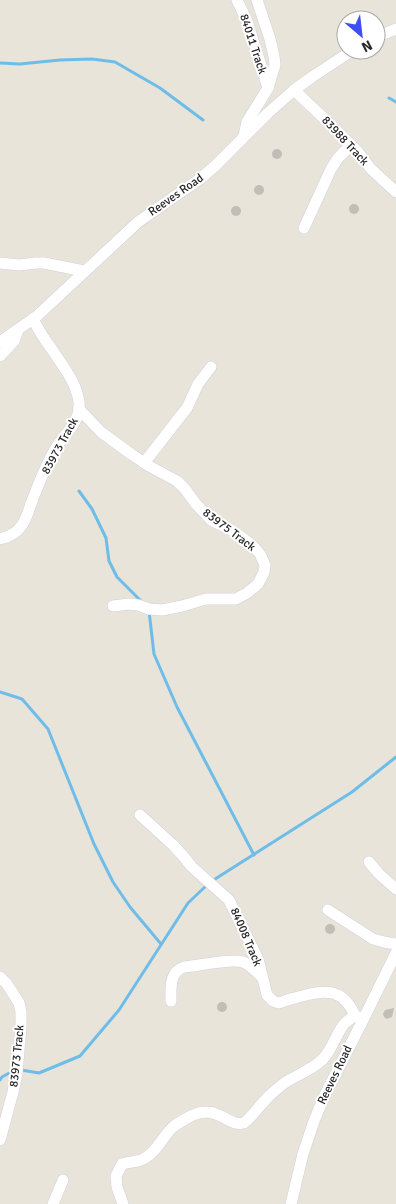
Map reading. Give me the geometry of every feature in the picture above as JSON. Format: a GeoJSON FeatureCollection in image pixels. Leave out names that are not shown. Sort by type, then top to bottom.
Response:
{"type":"FeatureCollection","features":[{"type":"Feature","properties":{"kind":"street","name":"84011 Track"},"geometry":{"type":"LineString","coordinates":[[238,0],[247,21],[268,88]]}},
{"type":"Feature","properties":{"kind":"street"},"geometry":{"type":"LineString","coordinates":[[244,136],[247,122],[268,88],[275,65],[270,39],[257,0]]}},
{"type":"Feature","properties":{"kind":"street","name":"Reeves Road"},"geometry":{"type":"LineString","coordinates":[[0,342],[33,319],[138,222],[215,166],[244,136],[294,90],[337,60]]}},
{"type":"Feature","properties":{"kind":"street","name":"83988 Track"},"geometry":{"type":"LineString","coordinates":[[294,90],[396,192]]}},
{"type":"Feature","properties":{"kind":"street"},"geometry":{"type":"LineString","coordinates":[[304,228],[331,169],[338,158],[351,145]]}},
{"type":"Feature","properties":{"kind":"street"},"geometry":{"type":"LineString","coordinates":[[0,263],[19,265],[44,263],[84,271]]}},
{"type":"Feature","properties":{"kind":"street","name":"83973 Track"},"geometry":{"type":"LineString","coordinates":[[0,539],[16,532],[28,516],[39,483],[57,447],[76,421],[79,409],[72,381],[66,369],[41,334],[33,319]]}},
{"type":"Feature","properties":{"kind":"street"},"geometry":{"type":"LineString","coordinates":[[0,356],[14,341],[18,330]]}},
{"type":"Feature","properties":{"kind":"street"},"geometry":{"type":"LineString","coordinates":[[144,463],[183,413],[198,384],[212,367]]}},
{"type":"Feature","properties":{"kind":"street","name":"83975 Track"},"geometry":{"type":"LineString","coordinates":[[79,409],[101,432],[144,463],[177,480],[211,520],[233,530],[254,546],[265,565],[258,584],[242,597],[206,599],[162,610],[129,604],[113,606]]}},
{"type":"Feature","properties":{"kind":"street","name":"84008 Track"},"geometry":{"type":"LineString","coordinates":[[140,815],[168,840],[192,867],[229,900],[258,959],[267,995],[278,1003],[320,991],[329,992],[344,999],[360,1017]]}},
{"type":"Feature","properties":{"kind":"street"},"geometry":{"type":"LineString","coordinates":[[369,862],[396,889]]}},
{"type":"Feature","properties":{"kind":"street"},"geometry":{"type":"LineString","coordinates":[[328,910],[374,939],[396,944]]}},
{"type":"Feature","properties":{"kind":"street","name":"Reeves Road"},"geometry":{"type":"LineString","coordinates":[[291,1204],[298,1173],[314,1121],[360,1017],[396,953]]}},
{"type":"Feature","properties":{"kind":"street"},"geometry":{"type":"LineString","coordinates":[[171,1001],[173,976],[178,969],[184,967],[234,961],[243,962],[262,977]]}},
{"type":"Feature","properties":{"kind":"street","name":"83973 Track"},"geometry":{"type":"LineString","coordinates":[[0,977],[7,984],[19,1003],[21,1027],[17,1073],[0,1140]]}},
{"type":"Feature","properties":{"kind":"street"},"geometry":{"type":"LineString","coordinates":[[123,1204],[117,1187],[116,1176],[122,1164],[141,1160],[160,1144],[173,1127],[193,1115],[212,1112],[239,1124],[244,1123],[278,1088],[310,1069],[322,1059],[345,1022],[360,1017]]}},
{"type":"Feature","properties":{"kind":"street"},"geometry":{"type":"LineString","coordinates":[[53,1204],[64,1180]]}},
{"type":"Feature","properties":{"kind":"building"},"geometry":{"type":"Polygon","coordinates":[[[275,149],[279,149],[282,154],[281,158],[275,159],[272,156],[272,152],[275,149]]]}},
{"type":"Feature","properties":{"kind":"building"},"geometry":{"type":"Polygon","coordinates":[[[257,185],[261,185],[264,190],[263,194],[257,195],[254,192],[254,188],[257,185]]]}},
{"type":"Feature","properties":{"kind":"building"},"geometry":{"type":"Polygon","coordinates":[[[352,204],[356,204],[359,209],[358,213],[352,214],[349,211],[349,207],[352,204]]]}},
{"type":"Feature","properties":{"kind":"building"},"geometry":{"type":"Polygon","coordinates":[[[234,206],[238,206],[241,211],[240,215],[234,216],[231,213],[231,209],[234,206]]]}},
{"type":"Feature","properties":{"kind":"building"},"geometry":{"type":"Polygon","coordinates":[[[328,924],[332,924],[335,929],[334,933],[328,934],[325,931],[325,927],[328,924]]]}},
{"type":"Feature","properties":{"kind":"building"},"geometry":{"type":"Polygon","coordinates":[[[220,1002],[224,1002],[227,1007],[226,1011],[220,1012],[217,1009],[217,1005],[220,1002]]]}},
{"type":"Feature","properties":{"kind":"building"},"geometry":{"type":"Polygon","coordinates":[[[394,1008],[392,1017],[387,1019],[384,1017],[385,1010],[394,1008]]]}},
{"type":"Feature","properties":{"kind":"waterway"},"geometry":{"type":"LineString","coordinates":[[0,63],[20,64],[92,59],[115,62],[160,88],[203,120]]}},
{"type":"Feature","properties":{"kind":"waterway"},"geometry":{"type":"LineString","coordinates":[[389,98],[396,102]]}},
{"type":"Feature","properties":{"kind":"waterway"},"geometry":{"type":"LineString","coordinates":[[79,491],[92,509],[106,538],[109,561],[117,577],[141,601]]}},
{"type":"Feature","properties":{"kind":"waterway"},"geometry":{"type":"LineString","coordinates":[[149,611],[154,654],[177,707],[254,855]]}},
{"type":"Feature","properties":{"kind":"waterway"},"geometry":{"type":"LineString","coordinates":[[0,692],[22,699],[48,729],[94,844],[113,882],[130,907],[161,944]]}},
{"type":"Feature","properties":{"kind":"waterway"},"geometry":{"type":"LineString","coordinates":[[212,881],[352,792],[396,757]]}},
{"type":"Feature","properties":{"kind":"waterway"},"geometry":{"type":"LineString","coordinates":[[21,1070],[39,1073],[80,1056],[119,1010],[188,903],[207,885]]}},
{"type":"Feature","properties":{"kind":"waterway"},"geometry":{"type":"LineString","coordinates":[[0,1080],[11,1072]]}}]}
